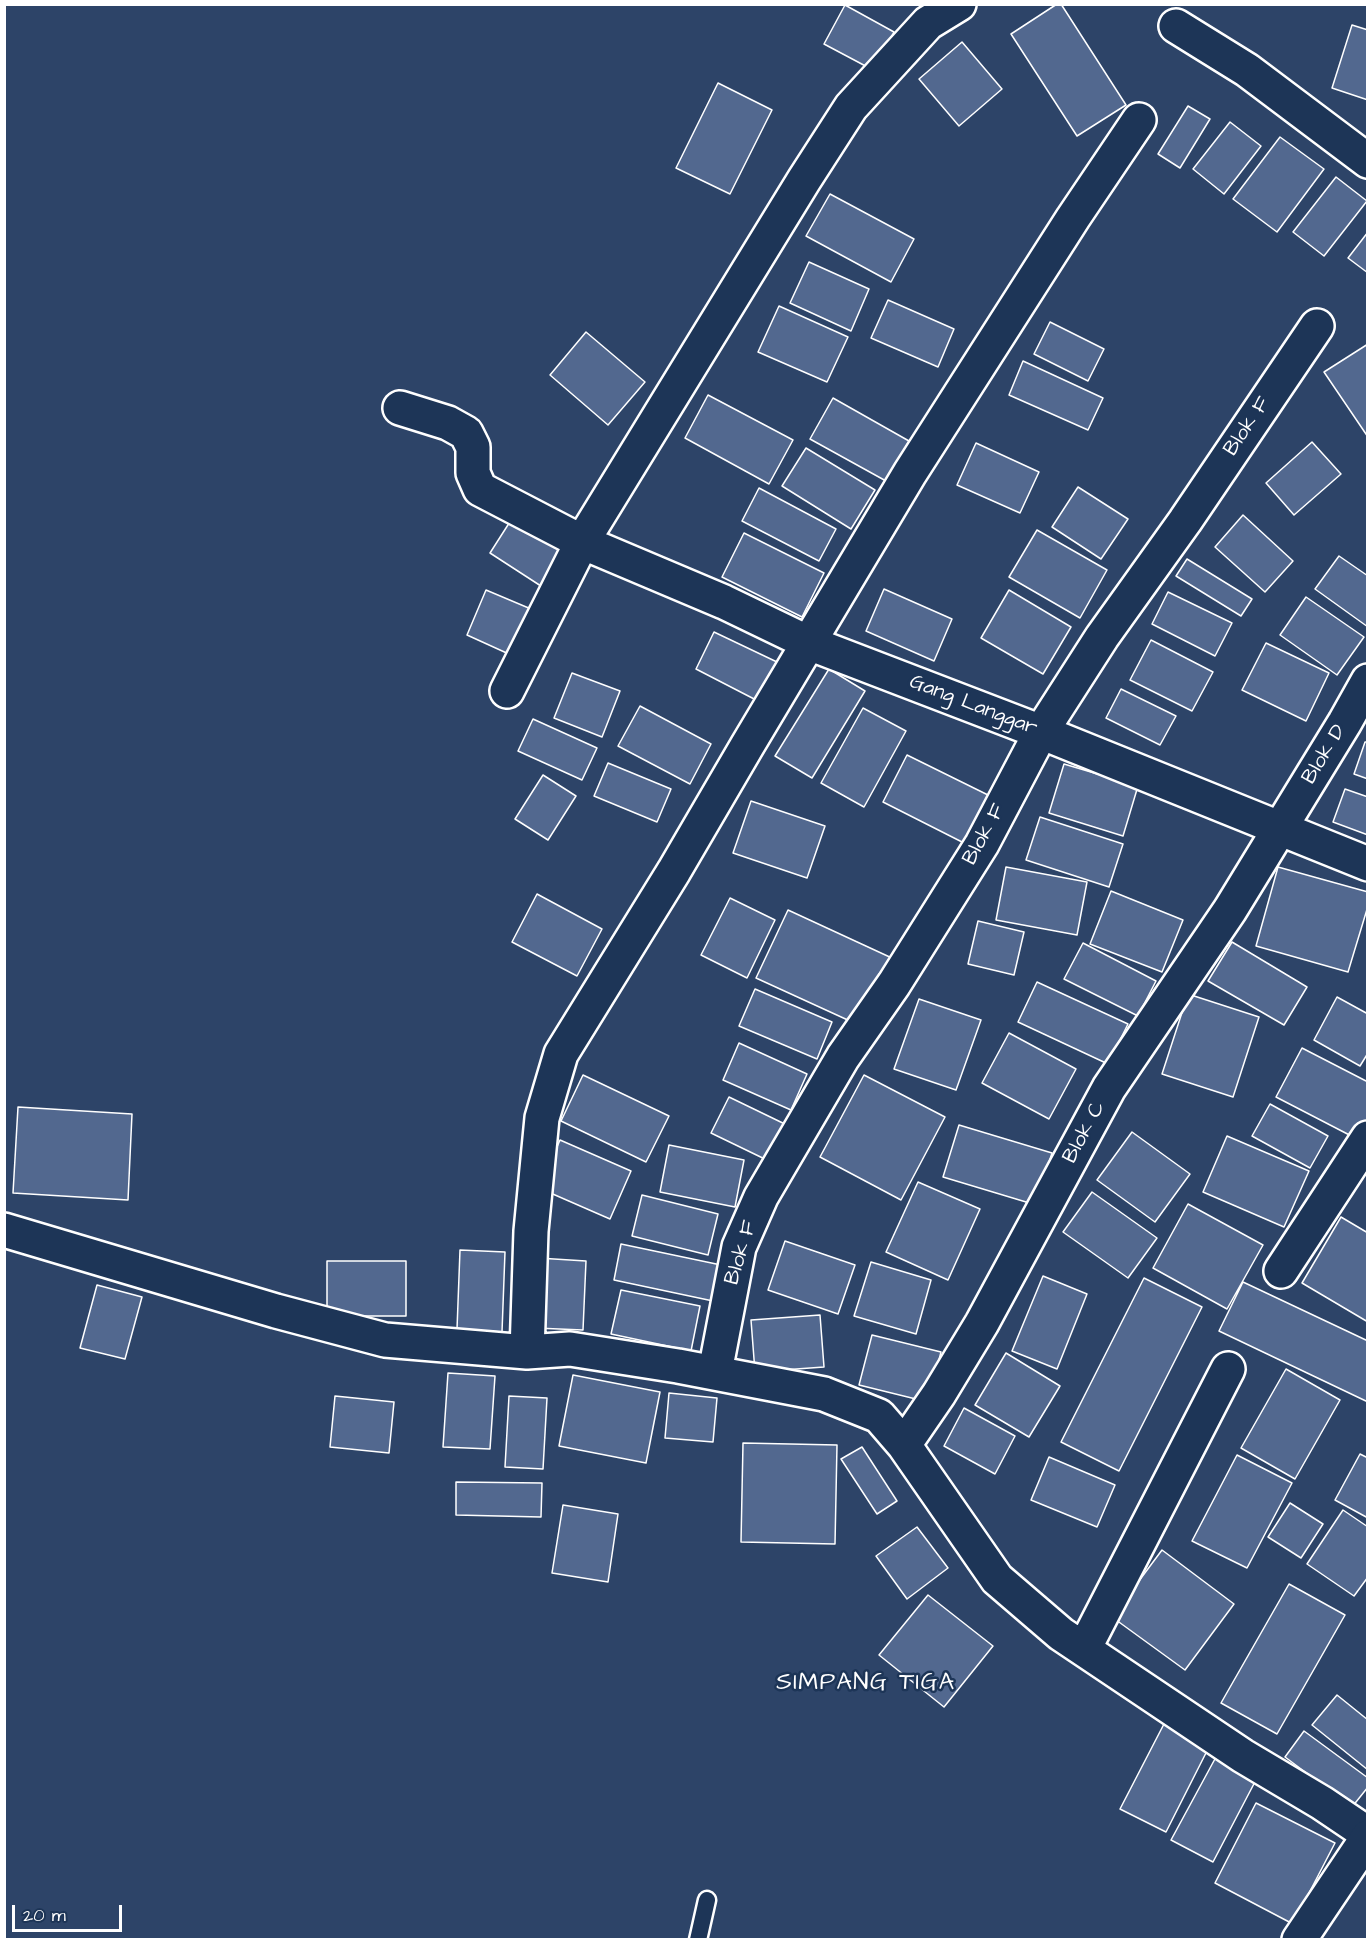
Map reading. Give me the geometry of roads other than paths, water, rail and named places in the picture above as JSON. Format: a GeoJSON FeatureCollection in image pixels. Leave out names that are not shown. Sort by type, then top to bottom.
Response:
{"type":"FeatureCollection","features":[{"type":"Feature","properties":{"kind":"street"},"geometry":{"type":"LineString","coordinates":[[507,692],[582,542],[798,189],[851,107],[928,23],[959,4]]}},
{"type":"Feature","properties":{"kind":"street"},"geometry":{"type":"LineString","coordinates":[[1176,26],[1247,70],[1368,160]]}},
{"type":"Feature","properties":{"kind":"street"},"geometry":{"type":"LineString","coordinates":[[527,1352],[531,1231],[542,1118],[561,1054],[674,871],[910,473],[1073,218],[1139,120]]}},
{"type":"Feature","properties":{"kind":"street","name":"Blok F"},"geometry":{"type":"LineString","coordinates":[[715,1372],[739,1247],[761,1197],[843,1057],[894,984],[982,844],[1041,732],[1102,637],[1185,521],[1317,326]]}},
{"type":"Feature","properties":{"kind":"street","name":"Gang Langgar"},"geometry":{"type":"LineString","coordinates":[[400,408],[448,423],[466,433],[473,447],[473,473],[480,489],[582,542],[724,602],[809,643],[1041,732],[1368,864]]}},
{"type":"Feature","properties":{"kind":"street","name":"Blok D"},"geometry":{"type":"LineString","coordinates":[[1280,828],[1368,681]]}},
{"type":"Feature","properties":{"kind":"street","name":"Blok C"},"geometry":{"type":"LineString","coordinates":[[904,1445],[939,1394],[982,1323],[1109,1088],[1191,970],[1280,828]]}},
{"type":"Feature","properties":{"kind":"street"},"geometry":{"type":"LineString","coordinates":[[1281,1272],[1368,1138]]}},
{"type":"Feature","properties":{"kind":"street"},"geometry":{"type":"LineString","coordinates":[[4,1230],[264,1307],[385,1340],[527,1352],[570,1349],[715,1372],[824,1394],[879,1416],[904,1445],[997,1579],[1061,1634],[1233,1749],[1322,1803],[1368,1836],[1299,1940]]}},
{"type":"Feature","properties":{"kind":"street"},"geometry":{"type":"LineString","coordinates":[[1084,1649],[1228,1369]]}},
{"type":"Feature","properties":{"kind":"lane"},"geometry":{"type":"LineString","coordinates":[[698,1940],[707,1900]]}},
{"type":"Feature","properties":{"kind":"district","name":"SIMPANG TIGA"},"geometry":{"type":"Point","coordinates":[866,1684]}}]}
